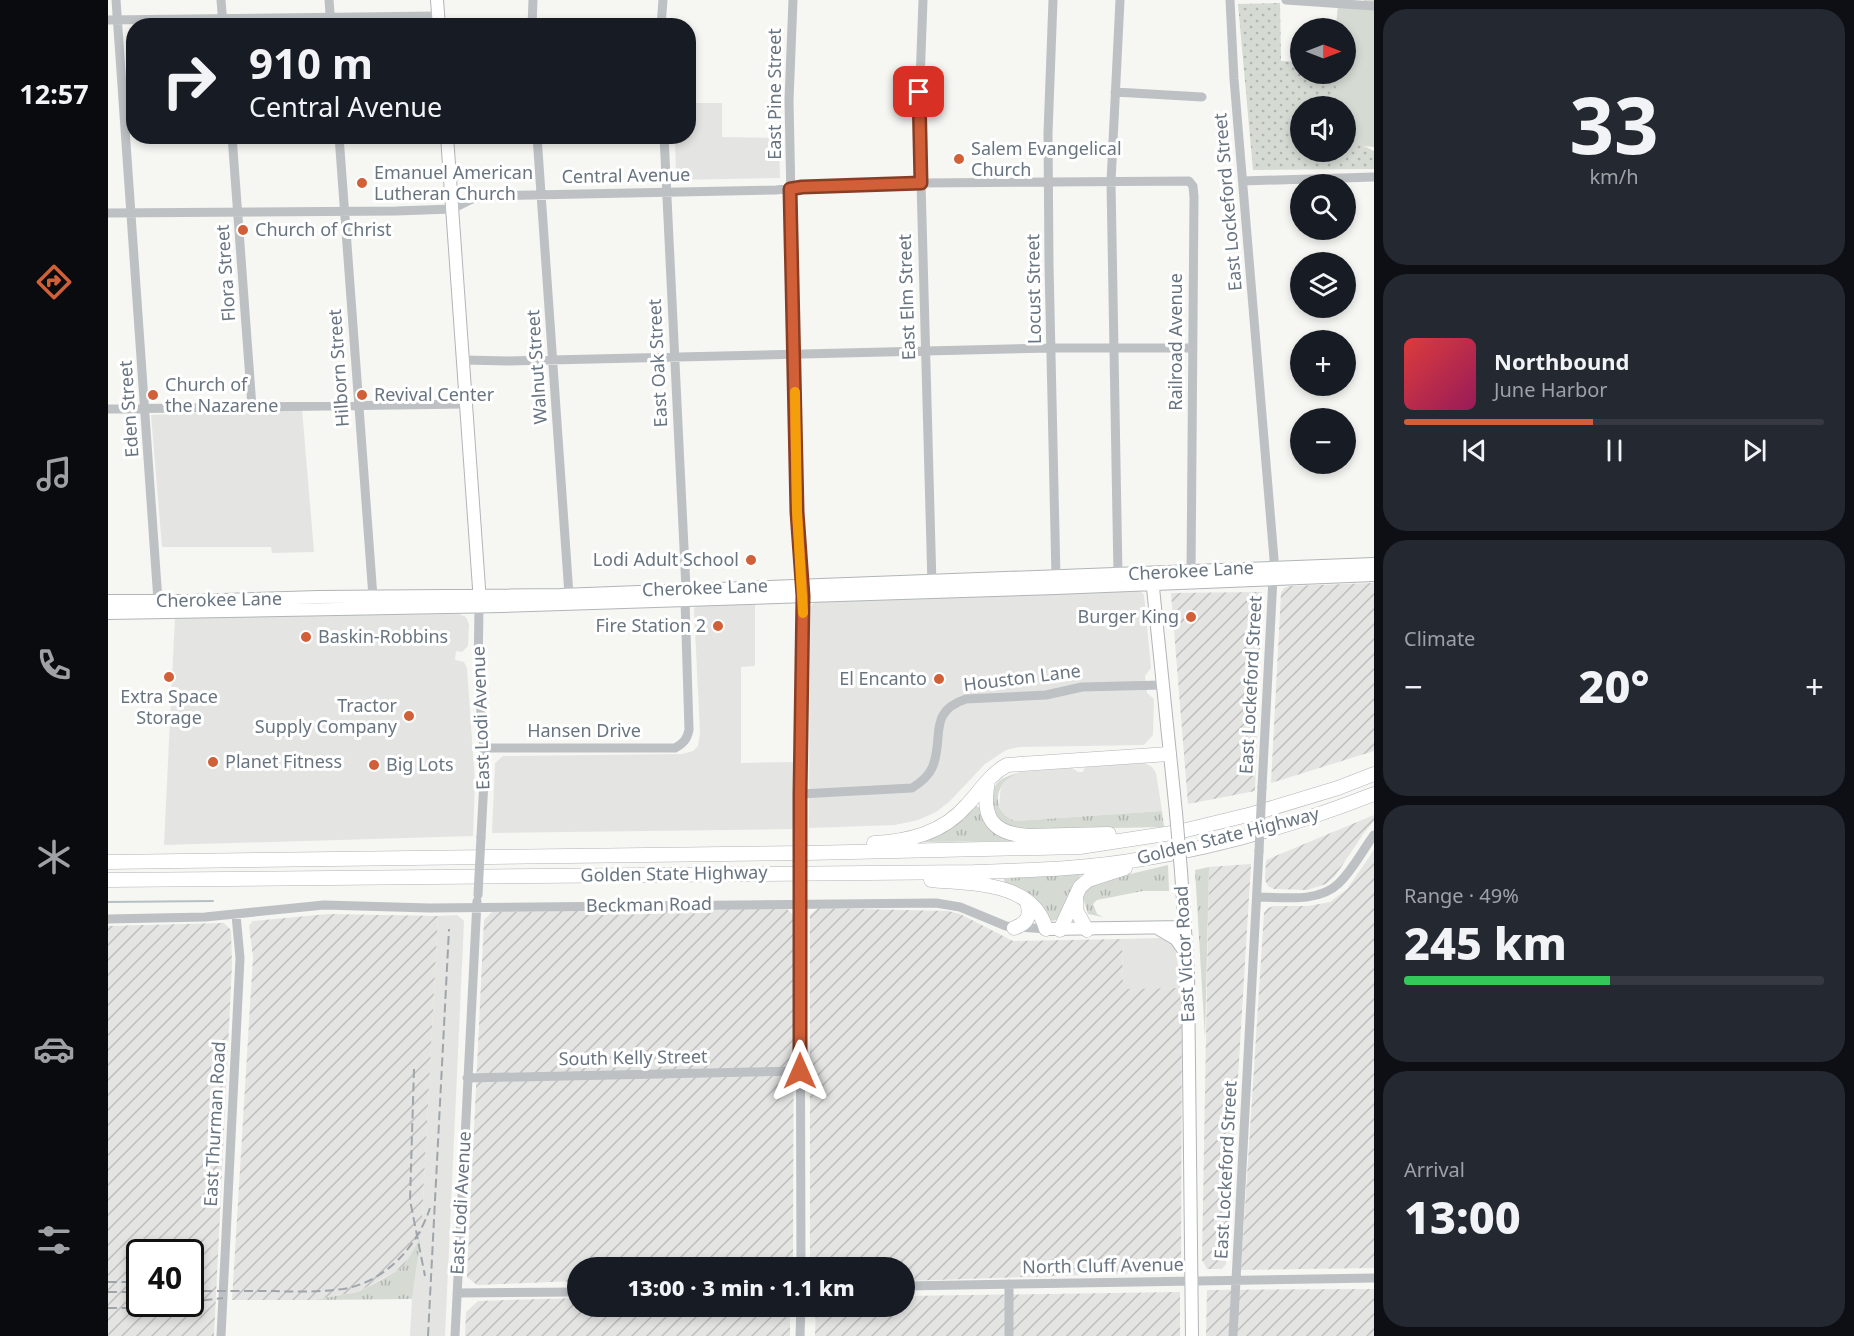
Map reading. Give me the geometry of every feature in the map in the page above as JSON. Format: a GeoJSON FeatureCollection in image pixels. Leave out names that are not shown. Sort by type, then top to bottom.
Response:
{"type":"FeatureCollection","features":[{"type":"Feature","properties":{"kind":"highway"},"geometry":{"type":"LineString","coordinates":[[807,853],[849,844],[897,841],[926,834],[945,824],[965,808],[999,770],[1016,763],[1169,754]]}},
{"type":"Feature","properties":{"kind":"highway","name":"Golden State Highway"},"geometry":{"type":"LineString","coordinates":[[108,862],[1080,847],[1165,834],[1262,811],[1338,788],[1374,774]]}},
{"type":"Feature","properties":{"kind":"highway"},"geometry":{"type":"LineString","coordinates":[[989,780],[986,810],[995,825],[1009,834],[1061,837],[1165,834]]}},
{"type":"Feature","properties":{"kind":"highway","name":"Golden State Highway"},"geometry":{"type":"LineString","coordinates":[[108,880],[1049,870],[1143,859],[1187,850],[1298,821],[1374,794]]}},
{"type":"Feature","properties":{"kind":"highway"},"geometry":{"type":"LineString","coordinates":[[861,872],[887,877],[1003,888],[1016,894],[1036,909],[1053,930],[1088,880],[1187,850]]}},
{"type":"Feature","properties":{"kind":"highway"},"geometry":{"type":"LineString","coordinates":[[1077,893],[1076,910],[1088,930]]}},
{"type":"Feature","properties":{"kind":"highway"},"geometry":{"type":"LineString","coordinates":[[1014,928],[1025,923],[1028,918],[1027,902]]}},
{"type":"Feature","properties":{"kind":"main road"},"geometry":{"type":"LineString","coordinates":[[437,0],[438,18]]}},
{"type":"Feature","properties":{"kind":"main road","name":"East Lodi Avenue"},"geometry":{"type":"LineString","coordinates":[[448,144],[480,602]]}},
{"type":"Feature","properties":{"kind":"main road","name":"Cherokee Lane"},"geometry":{"type":"LineString","coordinates":[[108,613],[1152,579],[1273,573],[1374,564]]}},
{"type":"Feature","properties":{"kind":"main road","name":"Cherokee Lane"},"geometry":{"type":"LineString","coordinates":[[1273,573],[1374,575]]}},
{"type":"Feature","properties":{"kind":"main road","name":"Cherokee Lane"},"geometry":{"type":"LineString","coordinates":[[932,587],[1118,575],[1152,579]]}},
{"type":"Feature","properties":{"kind":"main road","name":"East Victor Road"},"geometry":{"type":"LineString","coordinates":[[1152,579],[1176,813],[1187,955],[1192,1336]]}},
{"type":"Feature","properties":{"kind":"main road","name":"Cherokee Lane"},"geometry":{"type":"LineString","coordinates":[[108,601],[373,597],[480,602],[569,595],[686,594]]}},
{"type":"Feature","properties":{"kind":"main road","name":"Beckman Road"},"geometry":{"type":"LineString","coordinates":[[1053,930],[1185,927]]}},
{"type":"Feature","properties":{"kind":"main road"},"geometry":{"type":"LineString","coordinates":[[1158,928],[1176,939],[1187,955]]}},
{"type":"Feature","properties":{"kind":"street","name":"Eden Street"},"geometry":{"type":"LineString","coordinates":[[116,0],[113,20],[132,213],[158,601]]}},
{"type":"Feature","properties":{"kind":"street"},"geometry":{"type":"LineString","coordinates":[[221,0],[222,18]]}},
{"type":"Feature","properties":{"kind":"street"},"geometry":{"type":"LineString","coordinates":[[329,0],[330,18]]}},
{"type":"Feature","properties":{"kind":"street"},"geometry":{"type":"LineString","coordinates":[[532,18],[533,0]]}},
{"type":"Feature","properties":{"kind":"street"},"geometry":{"type":"LineString","coordinates":[[662,18],[663,0]]}},
{"type":"Feature","properties":{"kind":"street","name":"East Pine Street"},"geometry":{"type":"LineString","coordinates":[[793,0],[789,100],[790,189],[797,512],[802,590],[801,1257]]}},
{"type":"Feature","properties":{"kind":"street","name":"East Elm Street"},"geometry":{"type":"LineString","coordinates":[[923,0],[919,74],[924,352],[932,587]]}},
{"type":"Feature","properties":{"kind":"street","name":"Locust Street"},"geometry":{"type":"LineString","coordinates":[[1053,0],[1048,182],[1056,578]]}},
{"type":"Feature","properties":{"kind":"street"},"geometry":{"type":"LineString","coordinates":[[1118,575],[1111,182],[1120,0]]}},
{"type":"Feature","properties":{"kind":"street","name":"East Lockeford Street"},"geometry":{"type":"LineString","coordinates":[[1230,0],[1234,79],[1273,573],[1233,1336]]}},
{"type":"Feature","properties":{"kind":"street"},"geometry":{"type":"LineString","coordinates":[[1286,0],[1374,6]]}},
{"type":"Feature","properties":{"kind":"street"},"geometry":{"type":"LineString","coordinates":[[1115,92],[1202,97]]}},
{"type":"Feature","properties":{"kind":"street","name":"Flora Street"},"geometry":{"type":"LineString","coordinates":[[233,144],[252,407]]}},
{"type":"Feature","properties":{"kind":"street","name":"Hilborn Street"},"geometry":{"type":"LineString","coordinates":[[340,144],[373,597]]}},
{"type":"Feature","properties":{"kind":"street","name":"Walnut Street"},"geometry":{"type":"LineString","coordinates":[[538,144],[569,595]]}},
{"type":"Feature","properties":{"kind":"street","name":"East Oak Street"},"geometry":{"type":"LineString","coordinates":[[664,144],[686,594],[689,730],[683,744]]}},
{"type":"Feature","properties":{"kind":"street"},"geometry":{"type":"LineString","coordinates":[[1243,181],[1374,177]]}},
{"type":"Feature","properties":{"kind":"street","name":"Railroad Avenue"},"geometry":{"type":"LineString","coordinates":[[1111,182],[1183,180],[1190,181],[1193,186],[1191,577]]}},
{"type":"Feature","properties":{"kind":"street","name":"Central Avenue"},"geometry":{"type":"LineString","coordinates":[[108,213],[452,209],[472,199],[487,196],[790,189],[921,183],[1111,182]]}},
{"type":"Feature","properties":{"kind":"street"},"geometry":{"type":"LineString","coordinates":[[464,360],[1052,348],[1193,348]]}},
{"type":"Feature","properties":{"kind":"street"},"geometry":{"type":"LineString","coordinates":[[108,409],[466,404]]}},
{"type":"Feature","properties":{"kind":"street","name":"East Lodi Avenue"},"geometry":{"type":"LineString","coordinates":[[455,1336],[481,837],[484,748],[478,674],[480,602]]}},
{"type":"Feature","properties":{"kind":"street","name":"Houston Lane"},"geometry":{"type":"LineString","coordinates":[[800,794],[912,788],[923,781],[933,767],[938,728],[942,716],[956,702],[966,699],[1046,695],[1082,687],[1162,685]]}},
{"type":"Feature","properties":{"kind":"street","name":"Hansen Drive"},"geometry":{"type":"LineString","coordinates":[[484,748],[675,748],[683,744]]}},
{"type":"Feature","properties":{"kind":"street"},"geometry":{"type":"LineString","coordinates":[[1257,897],[1304,897],[1325,893],[1347,874],[1374,835]]}},
{"type":"Feature","properties":{"kind":"street","name":"Beckman Road"},"geometry":{"type":"LineString","coordinates":[[108,919],[236,915],[324,905],[429,908],[800,903],[948,904],[960,906],[990,921],[1014,928],[1053,930]]}},
{"type":"Feature","properties":{"kind":"street","name":"East Thurman Road"},"geometry":{"type":"LineString","coordinates":[[221,1336],[240,958],[236,915]]}},
{"type":"Feature","properties":{"kind":"street","name":"South Kelly Street"},"geometry":{"type":"LineString","coordinates":[[467,1078],[800,1071]]}},
{"type":"Feature","properties":{"kind":"street","name":"North Cluff Avenue"},"geometry":{"type":"LineString","coordinates":[[915,1286],[1374,1278]]}},
{"type":"Feature","properties":{"kind":"street"},"geometry":{"type":"LineString","coordinates":[[1009,1284],[1009,1336]]}},
{"type":"Feature","properties":{"kind":"street"},"geometry":{"type":"LineString","coordinates":[[457,1293],[567,1292]]}},
{"type":"Feature","properties":{"kind":"street"},"geometry":{"type":"LineString","coordinates":[[800,1336],[801,1317]]}},
{"type":"Feature","properties":{"kind":"shaded area"},"geometry":{"type":"Polygon","coordinates":[[[696,103],[722,103],[722,137],[772,138],[772,144],[779,143],[780,178],[676,180],[675,144],[696,144],[696,103]]]}},
{"type":"Feature","properties":{"kind":"shaded area"},"geometry":{"type":"Polygon","coordinates":[[[302,409],[314,552],[272,553],[271,547],[162,547],[151,415],[302,409]]]}},
{"type":"Feature","properties":{"kind":"shaded area"},"geometry":{"type":"Polygon","coordinates":[[[1374,583],[1374,751],[1271,783],[1281,593],[1289,586],[1374,583]]]}},
{"type":"Feature","properties":{"kind":"shaded area"},"geometry":{"type":"Polygon","coordinates":[[[1140,590],[1144,595],[1151,668],[1145,676],[1147,693],[1154,699],[1153,735],[1144,745],[1019,747],[1006,750],[985,764],[949,802],[936,812],[918,820],[895,825],[809,828],[810,607],[815,602],[1140,590]]]}},
{"type":"Feature","properties":{"kind":"shaded area"},"geometry":{"type":"Polygon","coordinates":[[[1262,592],[1255,791],[1188,804],[1171,593],[1262,592]]]}},
{"type":"Feature","properties":{"kind":"shaded area"},"geometry":{"type":"Polygon","coordinates":[[[755,604],[755,666],[741,667],[741,763],[796,762],[795,829],[492,833],[495,763],[503,756],[682,754],[693,751],[698,746],[700,733],[694,609],[696,606],[755,604]]]}},
{"type":"Feature","properties":{"kind":"shaded area"},"geometry":{"type":"Polygon","coordinates":[[[459,614],[466,617],[469,624],[468,646],[462,652],[456,651],[455,660],[464,662],[467,668],[475,782],[473,836],[164,845],[175,616],[459,614]]]}},
{"type":"Feature","properties":{"kind":"shaded area"},"geometry":{"type":"Polygon","coordinates":[[[1145,763],[1156,773],[1162,811],[1016,821],[1002,814],[999,805],[1001,786],[1009,777],[1020,772],[1072,768],[1083,772],[1085,767],[1145,763]]]}},
{"type":"Feature","properties":{"kind":"shaded area"},"geometry":{"type":"Polygon","coordinates":[[[1374,815],[1374,821],[1335,876],[1326,884],[1307,890],[1274,889],[1268,886],[1265,880],[1266,860],[1374,815]]]}},
{"type":"Feature","properties":{"kind":"shaded area"},"geometry":{"type":"Polygon","coordinates":[[[1374,850],[1374,1268],[1241,1270],[1264,913],[1268,908],[1274,906],[1308,906],[1330,902],[1347,889],[1374,850]]]}},
{"type":"Feature","properties":{"kind":"shaded area"},"geometry":{"type":"Polygon","coordinates":[[[1251,864],[1227,1257],[1222,1269],[1207,1269],[1202,1260],[1209,867],[1251,864]]]}},
{"type":"Feature","properties":{"kind":"shaded area"},"geometry":{"type":"Polygon","coordinates":[[[786,908],[794,916],[793,1257],[567,1257],[567,1281],[477,1285],[467,1277],[484,920],[492,912],[786,908]]]}},
{"type":"Feature","properties":{"kind":"shaded area"},"geometry":{"type":"Polygon","coordinates":[[[818,908],[948,911],[960,914],[1013,941],[1122,939],[1123,989],[1182,988],[1181,1266],[1178,1270],[1174,1272],[915,1281],[915,1257],[810,1257],[810,915],[818,908]]]}},
{"type":"Feature","properties":{"kind":"shaded area"},"geometry":{"type":"Polygon","coordinates":[[[328,914],[438,916],[421,1237],[403,1267],[358,1292],[313,1300],[232,1300],[253,957],[249,926],[253,921],[328,914]]]}},
{"type":"Feature","properties":{"kind":"shaded area"},"geometry":{"type":"Polygon","coordinates":[[[457,915],[464,921],[445,1336],[410,1336],[412,1299],[421,1237],[438,916],[457,915]]]}},
{"type":"Feature","properties":{"kind":"shaded area"},"geometry":{"type":"Polygon","coordinates":[[[224,923],[231,930],[232,965],[214,1336],[108,1336],[108,926],[224,923]]]}},
{"type":"Feature","properties":{"kind":"shaded area"},"geometry":{"type":"Polygon","coordinates":[[[1160,938],[1167,940],[1175,947],[1182,988],[1123,990],[1122,939],[1160,938]]]}},
{"type":"Feature","properties":{"kind":"shaded area"},"geometry":{"type":"Polygon","coordinates":[[[1374,1289],[1374,1336],[1206,1336],[1207,1290],[1374,1289]]]}},
{"type":"Feature","properties":{"kind":"shaded area"},"geometry":{"type":"Polygon","coordinates":[[[1180,1292],[1180,1336],[815,1336],[816,1317],[915,1317],[915,1296],[1180,1292]]]}},
{"type":"Feature","properties":{"kind":"shaded area"},"geometry":{"type":"Polygon","coordinates":[[[567,1298],[567,1317],[790,1317],[790,1336],[465,1336],[466,1312],[478,1301],[567,1298]]]}},
{"type":"Feature","properties":{"kind":"green space"},"geometry":{"type":"Polygon","coordinates":[[[1364,0],[1374,0],[1374,147],[1364,146],[1356,140],[1356,96],[1336,96],[1336,84],[1356,84],[1356,18],[1337,18],[1338,3],[1364,4],[1364,0]]]}},
{"type":"Feature","properties":{"kind":"green space"},"geometry":{"type":"Polygon","coordinates":[[[1280,3],[1281,61],[1290,61],[1290,84],[1337,84],[1337,96],[1290,96],[1290,162],[1356,162],[1356,139],[1374,151],[1374,169],[1253,170],[1238,4],[1280,3]]]}},
{"type":"Feature","properties":{"kind":"green space"},"geometry":{"type":"Polygon","coordinates":[[[1020,772],[1005,782],[998,798],[998,804],[1006,817],[1016,821],[1162,811],[1164,827],[1022,830],[1010,828],[996,817],[992,805],[993,793],[1002,779],[1020,772]]]}},
{"type":"Feature","properties":{"kind":"green space"},"geometry":{"type":"Polygon","coordinates":[[[974,805],[1028,841],[923,842],[923,838],[974,805]]]}},
{"type":"Feature","properties":{"kind":"green space"},"geometry":{"type":"Polygon","coordinates":[[[1168,865],[1169,891],[1143,891],[1097,900],[1093,904],[1097,914],[1103,917],[1088,914],[1083,898],[1087,888],[1101,881],[1168,865]]]}},
{"type":"Feature","properties":{"kind":"green space"},"geometry":{"type":"Polygon","coordinates":[[[1209,867],[1205,1039],[1195,870],[1209,867]]]}},
{"type":"Feature","properties":{"kind":"green space"},"geometry":{"type":"Polygon","coordinates":[[[1083,872],[1075,883],[1061,915],[1052,921],[1005,884],[1004,879],[1083,872]]]}},
{"type":"Feature","properties":{"kind":"green space"},"geometry":{"type":"Polygon","coordinates":[[[421,1237],[412,1299],[313,1300],[358,1292],[381,1280],[403,1267],[421,1237]]]}},
{"type":"Feature","properties":{"kind":"waterway"},"geometry":{"type":"LineString","coordinates":[[108,902],[213,901]]}},
{"type":"Feature","properties":{"kind":"railway"},"geometry":{"type":"LineString","coordinates":[[428,1336],[449,929]]}},
{"type":"Feature","properties":{"kind":"railway"},"geometry":{"type":"LineString","coordinates":[[414,1069],[410,1200],[425,1276]]}},
{"type":"Feature","properties":{"kind":"railway"},"geometry":{"type":"LineString","coordinates":[[204,1291],[317,1291],[358,1285],[386,1271],[408,1249],[430,1208]]}},
{"type":"Feature","properties":{"kind":"railway"},"geometry":{"type":"LineString","coordinates":[[108,1282],[126,1282]]}},
{"type":"Feature","properties":{"kind":"railway"},"geometry":{"type":"LineString","coordinates":[[108,1292],[126,1292]]}},
{"type":"Feature","properties":{"kind":"railway"},"geometry":{"type":"LineString","coordinates":[[204,1300],[223,1298]]}},
{"type":"Feature","properties":{"kind":"railway"},"geometry":{"type":"LineString","coordinates":[[108,1308],[126,1308]]}},
{"type":"Feature","properties":{"kind":"slow traffic"},"geometry":{"type":"LineString","coordinates":[[795,392],[797,512],[803,613]]}},
{"type":"Feature","properties":{"kind":"place","name":"Salem Evangelical Church"},"geometry":{"type":"Point","coordinates":[959,159]}},
{"type":"Feature","properties":{"kind":"place","name":"Emanuel American Lutheran Church"},"geometry":{"type":"Point","coordinates":[362,183]}},
{"type":"Feature","properties":{"kind":"place","name":"Church of Christ"},"geometry":{"type":"Point","coordinates":[243,230]}},
{"type":"Feature","properties":{"kind":"place","name":"Church of the Nazarene"},"geometry":{"type":"Point","coordinates":[153,395]}},
{"type":"Feature","properties":{"kind":"place","name":"Revival Center"},"geometry":{"type":"Point","coordinates":[362,395]}},
{"type":"Feature","properties":{"kind":"place","name":"Lodi Adult School"},"geometry":{"type":"Point","coordinates":[751,560]}},
{"type":"Feature","properties":{"kind":"place","name":"Burger King"},"geometry":{"type":"Point","coordinates":[1191,617]}},
{"type":"Feature","properties":{"kind":"place","name":"Fire Station 2"},"geometry":{"type":"Point","coordinates":[718,626]}},
{"type":"Feature","properties":{"kind":"place","name":"Baskin-Robbins"},"geometry":{"type":"Point","coordinates":[306,637]}},
{"type":"Feature","properties":{"kind":"place","name":"Extra Space Storage"},"geometry":{"type":"Point","coordinates":[169,677]}},
{"type":"Feature","properties":{"kind":"place","name":"El Encanto"},"geometry":{"type":"Point","coordinates":[939,679]}},
{"type":"Feature","properties":{"kind":"place","name":"Tractor Supply Company"},"geometry":{"type":"Point","coordinates":[409,716]}},
{"type":"Feature","properties":{"kind":"place","name":"Planet Fitness"},"geometry":{"type":"Point","coordinates":[213,762]}},
{"type":"Feature","properties":{"kind":"place","name":"Big Lots"},"geometry":{"type":"Point","coordinates":[374,765]}},
{"type":"Feature","properties":{"kind":"route"},"geometry":{"type":"LineString","coordinates":[[800,1071],[803,596],[797,512],[790,189],[921,183],[919,92]]}}]}
